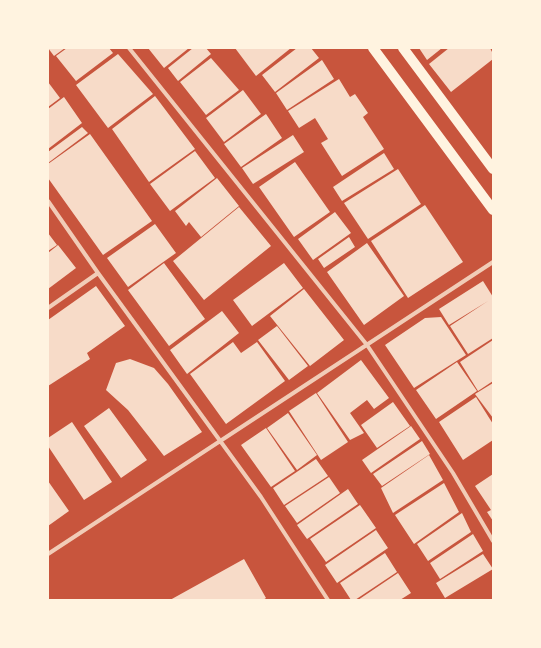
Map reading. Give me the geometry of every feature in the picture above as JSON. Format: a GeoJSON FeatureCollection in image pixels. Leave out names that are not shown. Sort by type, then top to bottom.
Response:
{"type":"FeatureCollection","features":[{"type":"Feature","properties":{"kind":"main road"},"geometry":{"type":"LineString","coordinates":[[373,48],[493,210]]}},
{"type":"Feature","properties":{"kind":"main road"},"geometry":{"type":"LineString","coordinates":[[403,48],[493,169]]}},
{"type":"Feature","properties":{"kind":"street"},"geometry":{"type":"LineString","coordinates":[[129,48],[367,345],[453,473],[493,541]]}},
{"type":"Feature","properties":{"kind":"street"},"geometry":{"type":"LineString","coordinates":[[48,201],[98,273],[261,497],[328,600]]}},
{"type":"Feature","properties":{"kind":"street"},"geometry":{"type":"LineString","coordinates":[[48,554],[493,262]]}},
{"type":"Feature","properties":{"kind":"street"},"geometry":{"type":"LineString","coordinates":[[48,308],[98,273]]}},
{"type":"Feature","properties":{"kind":"building"},"geometry":{"type":"Polygon","coordinates":[[[48,48],[65,48],[54,56],[48,48]]]}},
{"type":"Feature","properties":{"kind":"building"},"geometry":{"type":"Polygon","coordinates":[[[67,48],[109,48],[113,53],[76,81],[56,56],[67,48]]]}},
{"type":"Feature","properties":{"kind":"building"},"geometry":{"type":"Polygon","coordinates":[[[148,48],[189,48],[164,68],[148,48]]]}},
{"type":"Feature","properties":{"kind":"building"},"geometry":{"type":"Polygon","coordinates":[[[193,48],[206,48],[211,54],[178,81],[168,68],[193,48]]]}},
{"type":"Feature","properties":{"kind":"building"},"geometry":{"type":"Polygon","coordinates":[[[235,48],[291,48],[256,76],[235,48]]]}},
{"type":"Feature","properties":{"kind":"building"},"geometry":{"type":"Polygon","coordinates":[[[297,48],[311,48],[319,58],[275,92],[262,75],[297,48]]]}},
{"type":"Feature","properties":{"kind":"building"},"geometry":{"type":"Polygon","coordinates":[[[419,48],[442,48],[427,60],[419,48]]]}},
{"type":"Feature","properties":{"kind":"building"},"geometry":{"type":"Polygon","coordinates":[[[449,48],[490,48],[493,54],[493,59],[451,92],[429,64],[449,48]]]}},
{"type":"Feature","properties":{"kind":"building"},"geometry":{"type":"Polygon","coordinates":[[[118,54],[153,94],[108,128],[76,85],[118,54]]]}},
{"type":"Feature","properties":{"kind":"building"},"geometry":{"type":"Polygon","coordinates":[[[211,58],[239,90],[206,115],[180,82],[211,58]]]}},
{"type":"Feature","properties":{"kind":"building"},"geometry":{"type":"Polygon","coordinates":[[[322,60],[334,79],[287,110],[276,93],[322,60]]]}},
{"type":"Feature","properties":{"kind":"building"},"geometry":{"type":"Polygon","coordinates":[[[339,79],[350,97],[355,94],[368,113],[363,117],[384,149],[342,176],[321,143],[328,139],[315,118],[299,128],[288,111],[339,79]]]}},
{"type":"Feature","properties":{"kind":"building"},"geometry":{"type":"Polygon","coordinates":[[[48,82],[60,98],[48,107],[48,82]]]}},
{"type":"Feature","properties":{"kind":"building"},"geometry":{"type":"Polygon","coordinates":[[[243,90],[261,114],[224,142],[206,118],[243,90]]]}},
{"type":"Feature","properties":{"kind":"building"},"geometry":{"type":"Polygon","coordinates":[[[155,96],[195,149],[149,182],[112,129],[155,96]]]}},
{"type":"Feature","properties":{"kind":"building"},"geometry":{"type":"Polygon","coordinates":[[[64,97],[82,123],[48,149],[48,109],[64,97]]]}},
{"type":"Feature","properties":{"kind":"building"},"geometry":{"type":"Polygon","coordinates":[[[266,114],[282,138],[241,167],[224,144],[266,114]]]}},
{"type":"Feature","properties":{"kind":"building"},"geometry":{"type":"Polygon","coordinates":[[[82,127],[88,133],[48,163],[48,152],[82,127]]]}},
{"type":"Feature","properties":{"kind":"building"},"geometry":{"type":"Polygon","coordinates":[[[90,134],[152,221],[103,255],[48,178],[48,164],[90,134]]]}},
{"type":"Feature","properties":{"kind":"building"},"geometry":{"type":"Polygon","coordinates":[[[293,135],[304,152],[253,184],[242,168],[293,135]]]}},
{"type":"Feature","properties":{"kind":"building"},"geometry":{"type":"Polygon","coordinates":[[[195,151],[215,178],[170,211],[150,184],[195,151]]]}},
{"type":"Feature","properties":{"kind":"building"},"geometry":{"type":"Polygon","coordinates":[[[384,153],[394,169],[342,201],[333,187],[384,153]]]}},
{"type":"Feature","properties":{"kind":"building"},"geometry":{"type":"Polygon","coordinates":[[[295,162],[330,212],[294,237],[259,187],[295,162]]]}},
{"type":"Feature","properties":{"kind":"building"},"geometry":{"type":"Polygon","coordinates":[[[398,169],[421,204],[368,239],[344,203],[398,169]]]}},
{"type":"Feature","properties":{"kind":"building"},"geometry":{"type":"Polygon","coordinates":[[[217,178],[239,206],[201,237],[189,222],[186,226],[175,211],[217,178]]]}},
{"type":"Feature","properties":{"kind":"building"},"geometry":{"type":"Polygon","coordinates":[[[425,205],[463,262],[408,298],[371,241],[425,205]]]}},
{"type":"Feature","properties":{"kind":"building"},"geometry":{"type":"Polygon","coordinates":[[[239,207],[271,246],[204,300],[173,261],[239,207]]]}},
{"type":"Feature","properties":{"kind":"building"},"geometry":{"type":"Polygon","coordinates":[[[335,212],[351,233],[313,260],[298,239],[335,212]]]}},
{"type":"Feature","properties":{"kind":"building"},"geometry":{"type":"Polygon","coordinates":[[[155,224],[176,253],[128,287],[107,258],[155,224]]]}},
{"type":"Feature","properties":{"kind":"building"},"geometry":{"type":"Polygon","coordinates":[[[48,233],[57,245],[48,251],[48,233]]]}},
{"type":"Feature","properties":{"kind":"building"},"geometry":{"type":"Polygon","coordinates":[[[349,237],[355,247],[324,268],[318,259],[349,237]]]}},
{"type":"Feature","properties":{"kind":"building"},"geometry":{"type":"Polygon","coordinates":[[[367,243],[404,296],[364,325],[327,272],[367,243]]]}},
{"type":"Feature","properties":{"kind":"building"},"geometry":{"type":"Polygon","coordinates":[[[58,245],[76,268],[48,289],[48,253],[58,245]]]}},
{"type":"Feature","properties":{"kind":"building"},"geometry":{"type":"Polygon","coordinates":[[[164,263],[205,319],[169,346],[128,290],[164,263]]]}},
{"type":"Feature","properties":{"kind":"building"},"geometry":{"type":"Polygon","coordinates":[[[284,263],[303,288],[252,326],[233,300],[284,263]]]}},
{"type":"Feature","properties":{"kind":"building"},"geometry":{"type":"Polygon","coordinates":[[[483,281],[493,297],[493,338],[468,354],[450,326],[488,301],[449,325],[439,309],[483,281]]]}},
{"type":"Feature","properties":{"kind":"building"},"geometry":{"type":"Polygon","coordinates":[[[96,286],[125,326],[87,353],[90,359],[48,386],[48,320],[96,286]]]}},
{"type":"Feature","properties":{"kind":"building"},"geometry":{"type":"Polygon","coordinates":[[[304,289],[344,340],[310,366],[270,316],[304,289]]]}},
{"type":"Feature","properties":{"kind":"building"},"geometry":{"type":"Polygon","coordinates":[[[222,311],[239,333],[187,374],[170,350],[222,311]]]}},
{"type":"Feature","properties":{"kind":"building"},"geometry":{"type":"Polygon","coordinates":[[[441,317],[466,355],[414,388],[385,345],[425,318],[441,317]]]}},
{"type":"Feature","properties":{"kind":"building"},"geometry":{"type":"Polygon","coordinates":[[[277,326],[308,366],[289,380],[258,340],[277,326]]]}},
{"type":"Feature","properties":{"kind":"building"},"geometry":{"type":"Polygon","coordinates":[[[493,340],[493,381],[478,391],[460,362],[493,340]]]}},
{"type":"Feature","properties":{"kind":"building"},"geometry":{"type":"Polygon","coordinates":[[[233,342],[241,353],[257,342],[285,381],[226,424],[190,374],[233,342]]]}},
{"type":"Feature","properties":{"kind":"building"},"geometry":{"type":"Polygon","coordinates":[[[130,359],[154,368],[168,384],[202,432],[164,456],[128,410],[106,390],[116,363],[130,359]]]}},
{"type":"Feature","properties":{"kind":"building"},"geometry":{"type":"Polygon","coordinates":[[[361,360],[389,398],[374,409],[367,400],[350,413],[364,433],[350,440],[317,393],[361,360]]]}},
{"type":"Feature","properties":{"kind":"building"},"geometry":{"type":"Polygon","coordinates":[[[457,362],[477,391],[436,419],[416,390],[457,362]]]}},
{"type":"Feature","properties":{"kind":"building"},"geometry":{"type":"Polygon","coordinates":[[[493,383],[493,418],[475,394],[493,383]]]}},
{"type":"Feature","properties":{"kind":"building"},"geometry":{"type":"Polygon","coordinates":[[[316,393],[348,442],[321,460],[289,411],[316,393]]]}},
{"type":"Feature","properties":{"kind":"building"},"geometry":{"type":"Polygon","coordinates":[[[476,397],[493,424],[493,440],[463,460],[439,422],[476,397]]]}},
{"type":"Feature","properties":{"kind":"building"},"geometry":{"type":"Polygon","coordinates":[[[393,402],[410,426],[377,448],[361,425],[393,402]]]}},
{"type":"Feature","properties":{"kind":"building"},"geometry":{"type":"Polygon","coordinates":[[[109,408],[147,460],[121,478],[84,426],[109,408]]]}},
{"type":"Feature","properties":{"kind":"building"},"geometry":{"type":"Polygon","coordinates":[[[288,413],[317,455],[297,470],[267,428],[288,413]]]}},
{"type":"Feature","properties":{"kind":"building"},"geometry":{"type":"Polygon","coordinates":[[[72,422],[112,482],[84,500],[48,446],[48,438],[72,422]]]}},
{"type":"Feature","properties":{"kind":"building"},"geometry":{"type":"Polygon","coordinates":[[[411,426],[420,439],[371,473],[362,460],[411,426]]]}},
{"type":"Feature","properties":{"kind":"building"},"geometry":{"type":"Polygon","coordinates":[[[266,428],[295,471],[271,487],[241,445],[266,428]]]}},
{"type":"Feature","properties":{"kind":"building"},"geometry":{"type":"Polygon","coordinates":[[[422,441],[430,454],[382,486],[373,474],[422,441]]]}},
{"type":"Feature","properties":{"kind":"building"},"geometry":{"type":"Polygon","coordinates":[[[429,455],[443,480],[393,513],[381,488],[429,455]]]}},
{"type":"Feature","properties":{"kind":"building"},"geometry":{"type":"Polygon","coordinates":[[[316,459],[328,476],[284,505],[273,488],[316,459]]]}},
{"type":"Feature","properties":{"kind":"building"},"geometry":{"type":"Polygon","coordinates":[[[493,474],[493,521],[487,512],[491,510],[475,486],[493,474]]]}},
{"type":"Feature","properties":{"kind":"building"},"geometry":{"type":"Polygon","coordinates":[[[329,477],[340,493],[297,523],[285,506],[329,477]]]}},
{"type":"Feature","properties":{"kind":"building"},"geometry":{"type":"Polygon","coordinates":[[[48,481],[69,511],[48,526],[48,481]]]}},
{"type":"Feature","properties":{"kind":"building"},"geometry":{"type":"Polygon","coordinates":[[[444,483],[459,512],[414,544],[395,515],[444,483]]]}},
{"type":"Feature","properties":{"kind":"building"},"geometry":{"type":"Polygon","coordinates":[[[348,489],[358,504],[307,539],[297,525],[348,489]]]}},
{"type":"Feature","properties":{"kind":"building"},"geometry":{"type":"Polygon","coordinates":[[[360,505],[376,528],[326,562],[310,539],[360,505]]]}},
{"type":"Feature","properties":{"kind":"building"},"geometry":{"type":"Polygon","coordinates":[[[462,513],[471,532],[428,561],[417,544],[462,513]]]}},
{"type":"Feature","properties":{"kind":"building"},"geometry":{"type":"Polygon","coordinates":[[[376,530],[388,548],[337,583],[325,565],[376,530]]]}},
{"type":"Feature","properties":{"kind":"building"},"geometry":{"type":"Polygon","coordinates":[[[473,534],[483,551],[440,579],[430,563],[473,534]]]}},
{"type":"Feature","properties":{"kind":"building"},"geometry":{"type":"Polygon","coordinates":[[[385,553],[397,572],[355,600],[351,600],[340,583],[385,553]]]}},
{"type":"Feature","properties":{"kind":"building"},"geometry":{"type":"Polygon","coordinates":[[[483,554],[493,569],[445,598],[436,583],[483,554]]]}},
{"type":"Feature","properties":{"kind":"building"},"geometry":{"type":"Polygon","coordinates":[[[244,559],[266,598],[263,600],[170,600],[244,559]]]}},
{"type":"Feature","properties":{"kind":"building"},"geometry":{"type":"Polygon","coordinates":[[[398,573],[411,593],[400,600],[358,600],[398,573]]]}}]}
